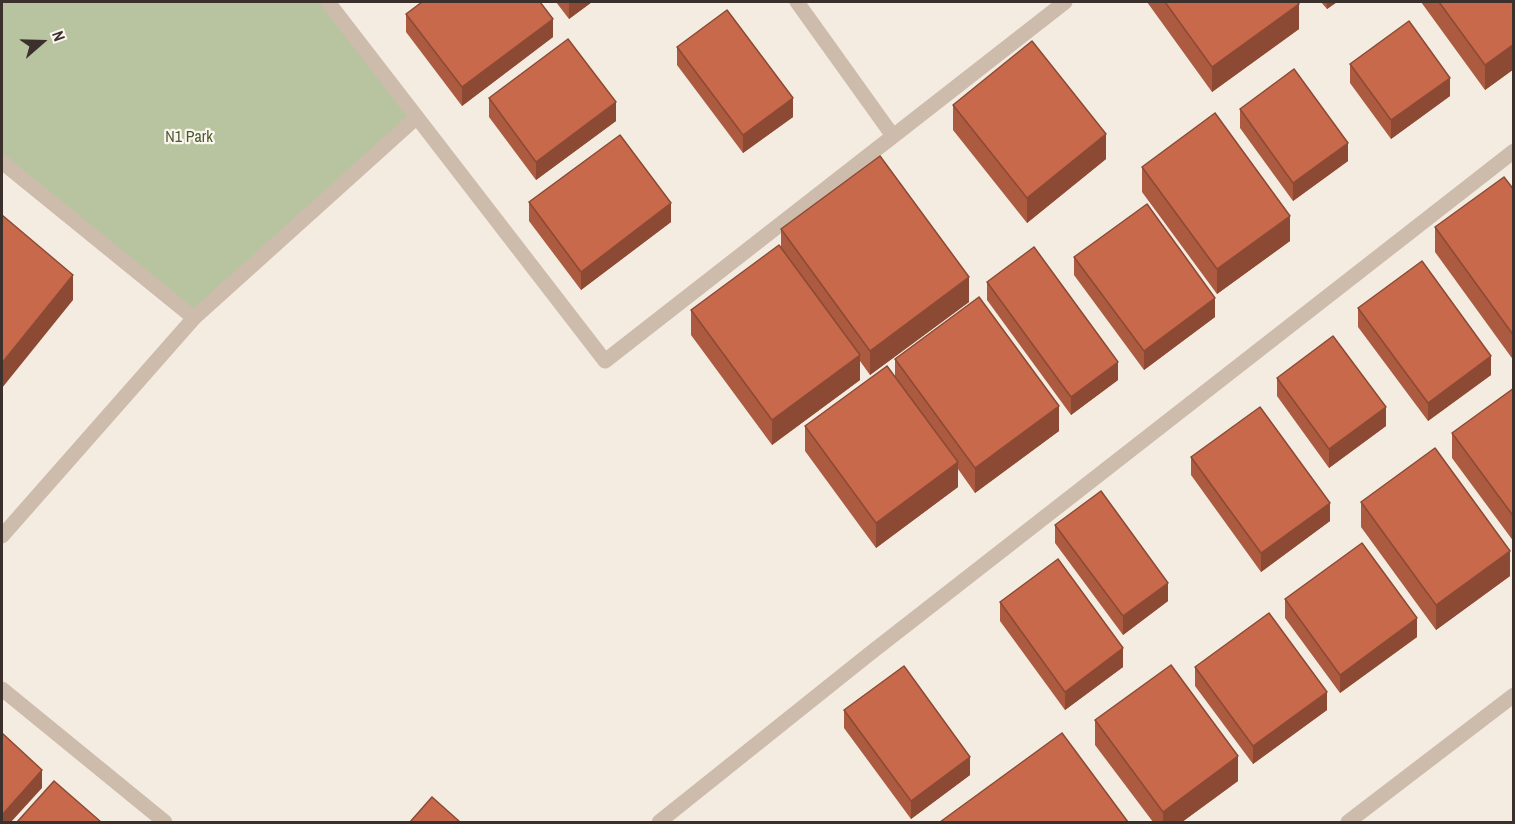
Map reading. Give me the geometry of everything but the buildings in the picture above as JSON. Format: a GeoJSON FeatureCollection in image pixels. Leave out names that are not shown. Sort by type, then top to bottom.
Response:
{"type":"FeatureCollection","features":[{"type":"Feature","properties":{"kind":"street"},"geometry":{"type":"LineString","coordinates":[[328,2],[605,361],[1065,2]]}},
{"type":"Feature","properties":{"kind":"street"},"geometry":{"type":"LineString","coordinates":[[797,2],[893,136]]}},
{"type":"Feature","properties":{"kind":"street"},"geometry":{"type":"LineString","coordinates":[[2,536],[194,318],[417,117]]}},
{"type":"Feature","properties":{"kind":"street"},"geometry":{"type":"LineString","coordinates":[[658,822],[1514,152]]}},
{"type":"Feature","properties":{"kind":"street"},"geometry":{"type":"LineString","coordinates":[[2,162],[194,318]]}},
{"type":"Feature","properties":{"kind":"street"},"geometry":{"type":"LineString","coordinates":[[2,689],[165,822]]}},
{"type":"Feature","properties":{"kind":"street"},"geometry":{"type":"LineString","coordinates":[[1348,822],[1514,695]]}},
{"type":"Feature","properties":{"kind":"green space","name":"N1 Park"},"geometry":{"type":"Polygon","coordinates":[[[2,2],[328,2],[417,117],[194,318],[2,162],[2,2]]]}}]}
